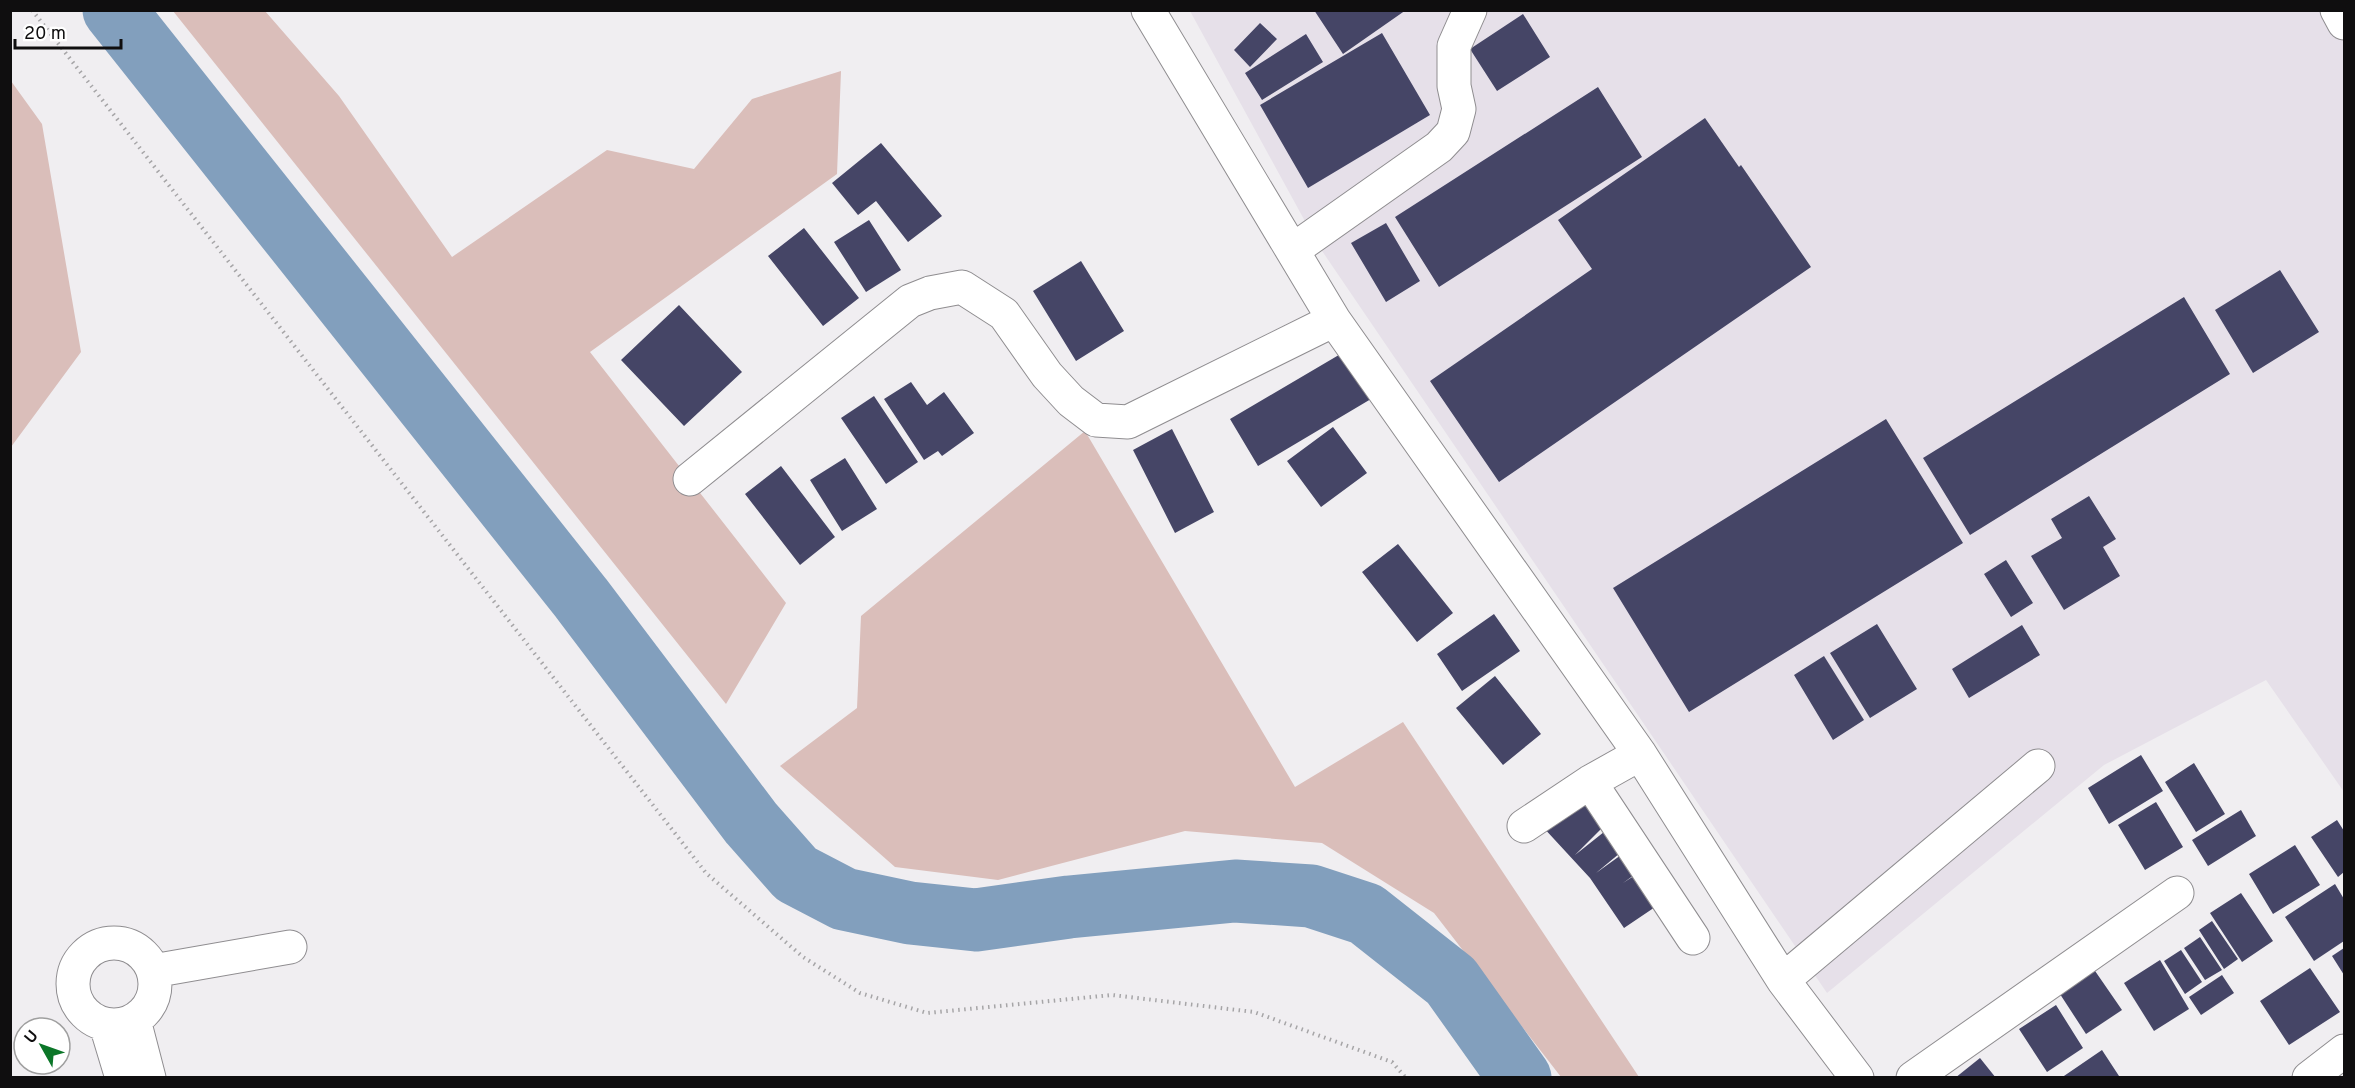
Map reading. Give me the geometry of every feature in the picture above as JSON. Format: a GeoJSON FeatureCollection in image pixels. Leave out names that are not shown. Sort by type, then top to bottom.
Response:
{"type":"FeatureCollection","features":[{"type":"Feature","properties":{"kind":"street"},"geometry":{"type":"LineString","coordinates":[[1148,10],[1334,320],[1640,754],[1783,980],[1857,1077]]}},
{"type":"Feature","properties":{"kind":"street"},"geometry":{"type":"LineString","coordinates":[[1293,250],[1440,147],[1454,132],[1459,110],[1455,86],[1454,46],[1470,10]]}},
{"type":"Feature","properties":{"kind":"street"},"geometry":{"type":"LineString","coordinates":[[2337,10],[2344,24]]}},
{"type":"Feature","properties":{"kind":"street"},"geometry":{"type":"LineString","coordinates":[[690,479],[910,302],[930,293],[962,287],[1004,314],[1047,375],[1071,401],[1096,420],[1128,422],[1334,320]]}},
{"type":"Feature","properties":{"kind":"street"},"geometry":{"type":"LineString","coordinates":[[1524,826],[1590,782],[1640,754]]}},
{"type":"Feature","properties":{"kind":"street"},"geometry":{"type":"LineString","coordinates":[[1783,980],[2038,766]]}},
{"type":"Feature","properties":{"kind":"street"},"geometry":{"type":"LineString","coordinates":[[1590,782],[1693,938]]}},
{"type":"Feature","properties":{"kind":"street"},"geometry":{"type":"LineString","coordinates":[[1913,1077],[2178,893]]}},
{"type":"Feature","properties":{"kind":"street"},"geometry":{"type":"LineString","coordinates":[[108,943],[122,943],[136,949],[146,958],[153,971],[156,985],[145,1011],[120,1022],[92,1020],[81,1010],[75,997],[72,983],[75,969],[83,956],[94,947],[108,943]]}},
{"type":"Feature","properties":{"kind":"street"},"geometry":{"type":"LineString","coordinates":[[153,971],[290,947]]}},
{"type":"Feature","properties":{"kind":"street"},"geometry":{"type":"LineString","coordinates":[[120,1022],[122,1077]]}},
{"type":"Feature","properties":{"kind":"street"},"geometry":{"type":"LineString","coordinates":[[120,1022],[150,1077]]}},
{"type":"Feature","properties":{"kind":"street"},"geometry":{"type":"LineString","coordinates":[[2309,1077],[2344,1051]]}},
{"type":"Feature","properties":{"kind":"path"},"geometry":{"type":"LineString","coordinates":[[32,10],[706,873],[803,957],[860,993],[927,1013],[1112,995],[1254,1012],[1392,1062],[1406,1077]]}},
{"type":"Feature","properties":{"kind":"shaded area"},"geometry":{"type":"Polygon","coordinates":[[[173,11],[265,11],[339,96],[452,257],[607,150],[694,169],[752,99],[841,71],[837,174],[590,352],[786,603],[726,704],[173,11]]]}},
{"type":"Feature","properties":{"kind":"shaded area"},"geometry":{"type":"Polygon","coordinates":[[[1190,11],[2344,11],[2344,792],[2266,680],[2104,765],[1827,993],[1318,245],[1190,11]]]}},
{"type":"Feature","properties":{"kind":"shaded area"},"geometry":{"type":"Polygon","coordinates":[[[11,81],[42,124],[81,352],[11,447],[11,81]]]}},
{"type":"Feature","properties":{"kind":"shaded area"},"geometry":{"type":"Polygon","coordinates":[[[1085,431],[1295,787],[1403,722],[1639,1077],[1561,1077],[1434,913],[1322,843],[1185,831],[998,880],[895,867],[780,766],[857,708],[861,616],[1085,431]]]}},
{"type":"Feature","properties":{"kind":"building"},"geometry":{"type":"Polygon","coordinates":[[[1314,10],[1406,10],[1343,54],[1314,10]]]}},
{"type":"Feature","properties":{"kind":"building"},"geometry":{"type":"Polygon","coordinates":[[[1523,14],[1550,57],[1497,91],[1470,49],[1523,14]]]}},
{"type":"Feature","properties":{"kind":"building"},"geometry":{"type":"Polygon","coordinates":[[[1260,23],[1277,39],[1250,67],[1234,50],[1260,23]]]}},
{"type":"Feature","properties":{"kind":"building"},"geometry":{"type":"Polygon","coordinates":[[[1382,33],[1430,115],[1308,188],[1260,105],[1382,33]]]}},
{"type":"Feature","properties":{"kind":"building"},"geometry":{"type":"Polygon","coordinates":[[[1306,34],[1323,62],[1262,100],[1245,73],[1306,34]]]}},
{"type":"Feature","properties":{"kind":"building"},"geometry":{"type":"Polygon","coordinates":[[[1598,87],[1642,157],[1439,287],[1395,217],[1598,87]]]}},
{"type":"Feature","properties":{"kind":"building"},"geometry":{"type":"Polygon","coordinates":[[[1705,118],[1739,167],[1741,165],[1811,267],[1499,482],[1430,381],[1592,269],[1558,220],[1705,118]]]}},
{"type":"Feature","properties":{"kind":"building"},"geometry":{"type":"Polygon","coordinates":[[[881,143],[942,216],[908,242],[876,201],[858,215],[832,183],[881,143]]]}},
{"type":"Feature","properties":{"kind":"building"},"geometry":{"type":"Polygon","coordinates":[[[869,220],[901,270],[866,292],[834,242],[869,220]]]}},
{"type":"Feature","properties":{"kind":"building"},"geometry":{"type":"Polygon","coordinates":[[[1386,223],[1420,281],[1386,302],[1351,243],[1386,223]]]}},
{"type":"Feature","properties":{"kind":"building"},"geometry":{"type":"Polygon","coordinates":[[[804,228],[859,298],[823,326],[768,256],[804,228]]]}},
{"type":"Feature","properties":{"kind":"building"},"geometry":{"type":"Polygon","coordinates":[[[1081,261],[1124,331],[1076,361],[1033,291],[1081,261]]]}},
{"type":"Feature","properties":{"kind":"building"},"geometry":{"type":"Polygon","coordinates":[[[2280,270],[2319,332],[2253,373],[2215,310],[2280,270]]]}},
{"type":"Feature","properties":{"kind":"building"},"geometry":{"type":"Polygon","coordinates":[[[2184,297],[2230,374],[1970,535],[1923,458],[2184,297]]]}},
{"type":"Feature","properties":{"kind":"building"},"geometry":{"type":"Polygon","coordinates":[[[679,305],[742,372],[684,426],[621,360],[679,305]]]}},
{"type":"Feature","properties":{"kind":"building"},"geometry":{"type":"Polygon","coordinates":[[[1349,349],[1376,396],[1258,466],[1230,419],[1349,349]]]}},
{"type":"Feature","properties":{"kind":"building"},"geometry":{"type":"Polygon","coordinates":[[[911,382],[927,405],[944,392],[974,433],[942,456],[938,451],[924,460],[884,399],[911,382]]]}},
{"type":"Feature","properties":{"kind":"building"},"geometry":{"type":"Polygon","coordinates":[[[874,396],[918,462],[886,484],[841,418],[874,396]]]}},
{"type":"Feature","properties":{"kind":"building"},"geometry":{"type":"Polygon","coordinates":[[[1886,419],[1963,543],[1689,712],[1613,588],[1886,419]]]}},
{"type":"Feature","properties":{"kind":"building"},"geometry":{"type":"Polygon","coordinates":[[[1333,427],[1367,473],[1321,507],[1287,461],[1333,427]]]}},
{"type":"Feature","properties":{"kind":"building"},"geometry":{"type":"Polygon","coordinates":[[[1172,429],[1214,512],[1175,533],[1133,450],[1172,429]]]}},
{"type":"Feature","properties":{"kind":"building"},"geometry":{"type":"Polygon","coordinates":[[[845,458],[877,509],[842,531],[810,480],[845,458]]]}},
{"type":"Feature","properties":{"kind":"building"},"geometry":{"type":"Polygon","coordinates":[[[781,466],[835,537],[800,565],[745,494],[781,466]]]}},
{"type":"Feature","properties":{"kind":"building"},"geometry":{"type":"Polygon","coordinates":[[[2089,496],[2116,539],[2103,547],[2120,576],[2064,610],[2031,556],[2062,538],[2051,519],[2089,496]]]}},
{"type":"Feature","properties":{"kind":"building"},"geometry":{"type":"Polygon","coordinates":[[[1398,544],[1453,613],[1417,642],[1362,572],[1398,544]]]}},
{"type":"Feature","properties":{"kind":"building"},"geometry":{"type":"Polygon","coordinates":[[[2006,560],[2033,603],[2011,617],[1984,574],[2006,560]]]}},
{"type":"Feature","properties":{"kind":"building"},"geometry":{"type":"Polygon","coordinates":[[[1494,614],[1520,651],[1462,691],[1437,654],[1494,614]]]}},
{"type":"Feature","properties":{"kind":"building"},"geometry":{"type":"Polygon","coordinates":[[[1877,624],[1917,689],[1870,718],[1830,653],[1877,624]]]}},
{"type":"Feature","properties":{"kind":"building"},"geometry":{"type":"Polygon","coordinates":[[[2022,625],[2040,655],[1969,698],[1952,669],[2022,625]]]}},
{"type":"Feature","properties":{"kind":"building"},"geometry":{"type":"Polygon","coordinates":[[[1824,656],[1864,720],[1833,740],[1794,675],[1824,656]]]}},
{"type":"Feature","properties":{"kind":"building"},"geometry":{"type":"Polygon","coordinates":[[[1495,676],[1541,734],[1503,765],[1456,708],[1495,676]]]}},
{"type":"Feature","properties":{"kind":"building"},"geometry":{"type":"Polygon","coordinates":[[[2141,755],[2163,791],[2109,824],[2088,788],[2141,755]]]}},
{"type":"Feature","properties":{"kind":"building"},"geometry":{"type":"Polygon","coordinates":[[[2194,763],[2225,814],[2196,832],[2165,782],[2194,763]]]}},
{"type":"Feature","properties":{"kind":"building"},"geometry":{"type":"Polygon","coordinates":[[[1576,792],[1607,823],[1575,855],[1609,828],[1626,848],[1596,873],[1628,850],[1641,870],[1623,883],[1643,870],[1664,901],[1624,928],[1590,878],[1542,826],[1576,792]]]}},
{"type":"Feature","properties":{"kind":"building"},"geometry":{"type":"Polygon","coordinates":[[[2156,802],[2183,847],[2145,870],[2118,825],[2156,802]]]}},
{"type":"Feature","properties":{"kind":"building"},"geometry":{"type":"Polygon","coordinates":[[[2241,810],[2256,836],[2208,866],[2192,840],[2241,810]]]}},
{"type":"Feature","properties":{"kind":"building"},"geometry":{"type":"Polygon","coordinates":[[[2337,820],[2344,831],[2344,872],[2338,877],[2311,837],[2337,820]]]}},
{"type":"Feature","properties":{"kind":"building"},"geometry":{"type":"Polygon","coordinates":[[[2295,845],[2320,885],[2273,914],[2249,874],[2295,845]]]}},
{"type":"Feature","properties":{"kind":"building"},"geometry":{"type":"Polygon","coordinates":[[[2335,884],[2344,899],[2344,941],[2314,961],[2285,917],[2335,884]]]}},
{"type":"Feature","properties":{"kind":"building"},"geometry":{"type":"Polygon","coordinates":[[[2241,893],[2273,941],[2242,962],[2210,913],[2241,893]]]}},
{"type":"Feature","properties":{"kind":"building"},"geometry":{"type":"Polygon","coordinates":[[[2212,921],[2238,959],[2224,969],[2199,930],[2212,921]]]}},
{"type":"Feature","properties":{"kind":"building"},"geometry":{"type":"Polygon","coordinates":[[[2200,937],[2222,970],[2205,980],[2184,948],[2200,937]]]}},
{"type":"Feature","properties":{"kind":"building"},"geometry":{"type":"Polygon","coordinates":[[[2344,948],[2344,975],[2332,956],[2344,948]]]}},
{"type":"Feature","properties":{"kind":"building"},"geometry":{"type":"Polygon","coordinates":[[[2181,950],[2202,982],[2185,994],[2164,961],[2181,950]]]}},
{"type":"Feature","properties":{"kind":"building"},"geometry":{"type":"Polygon","coordinates":[[[2160,960],[2189,1009],[2154,1031],[2124,983],[2160,960]]]}},
{"type":"Feature","properties":{"kind":"building"},"geometry":{"type":"Polygon","coordinates":[[[2093,968],[2122,1010],[2086,1034],[2058,991],[2093,968]]]}},
{"type":"Feature","properties":{"kind":"building"},"geometry":{"type":"Polygon","coordinates":[[[2310,968],[2340,1012],[2289,1045],[2260,1001],[2310,968]]]}},
{"type":"Feature","properties":{"kind":"building"},"geometry":{"type":"Polygon","coordinates":[[[2222,975],[2234,993],[2201,1015],[2189,997],[2222,975]]]}},
{"type":"Feature","properties":{"kind":"building"},"geometry":{"type":"Polygon","coordinates":[[[2056,1005],[2083,1048],[2047,1072],[2019,1029],[2056,1005]]]}},
{"type":"Feature","properties":{"kind":"building"},"geometry":{"type":"Polygon","coordinates":[[[2102,1050],[2119,1076],[2061,1078],[2102,1050]]]}},
{"type":"Feature","properties":{"kind":"building"},"geometry":{"type":"Polygon","coordinates":[[[1980,1058],[1996,1078],[1955,1078],[1980,1058]]]}},
{"type":"Feature","properties":{"kind":"waterway"},"geometry":{"type":"LineString","coordinates":[[114,10],[581,598],[751,823],[796,874],[844,899],[910,913],[976,920],[1069,907],[1235,891],[1311,896],[1366,914],[1451,981],[1520,1078]]}}]}
